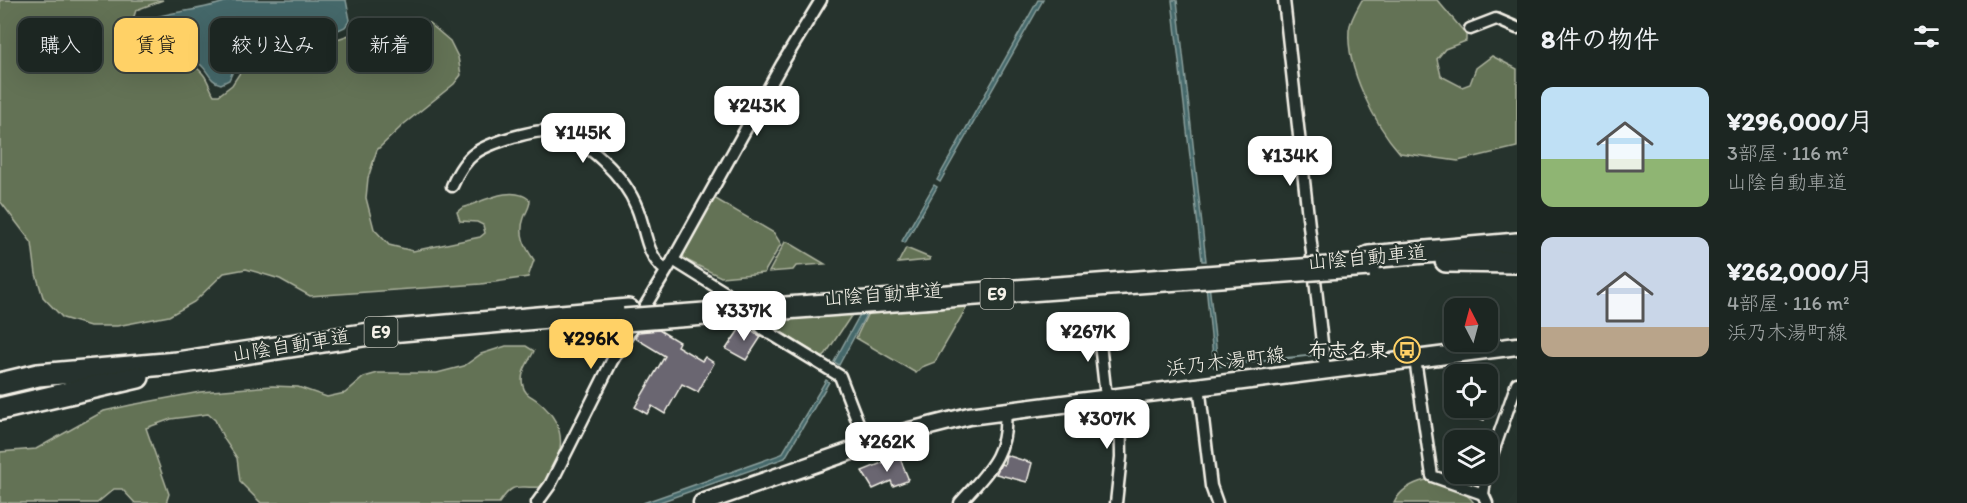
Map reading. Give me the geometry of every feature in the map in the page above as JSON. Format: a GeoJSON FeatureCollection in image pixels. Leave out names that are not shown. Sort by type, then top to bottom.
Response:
{"type":"FeatureCollection","features":[{"type":"Feature","properties":{"kind":"highway"},"geometry":{"type":"LineString","coordinates":[[1373,259],[1517,236]]}},
{"type":"Feature","properties":{"kind":"highway","name":"山陰自動車道"},"geometry":{"type":"LineString","coordinates":[[0,394],[177,363],[390,330],[626,315],[1373,259],[1517,244]]}},
{"type":"Feature","properties":{"kind":"highway","name":"山陰自動車道"},"geometry":{"type":"LineString","coordinates":[[1373,259],[1438,260],[1517,254]]}},
{"type":"Feature","properties":{"kind":"highway"},"geometry":{"type":"LineString","coordinates":[[1438,260],[1517,262]]}},
{"type":"Feature","properties":{"kind":"highway","name":"E9"},"geometry":{"type":"LineString","coordinates":[[0,370],[35,364],[84,361],[137,371]]}},
{"type":"Feature","properties":{"kind":"highway","name":"山陰自動車道"},"geometry":{"type":"LineString","coordinates":[[0,384],[38,375],[137,371]]}},
{"type":"Feature","properties":{"kind":"highway","name":"E9"},"geometry":{"type":"LineString","coordinates":[[0,409],[137,371]]}},
{"type":"Feature","properties":{"kind":"main road","name":"浜乃木湯町線"},"geometry":{"type":"LineString","coordinates":[[705,502],[936,423],[1005,410],[1517,346]]}},
{"type":"Feature","properties":{"kind":"street"},"geometry":{"type":"LineString","coordinates":[[537,503],[550,485],[612,361],[673,260],[782,63],[821,0]]}},
{"type":"Feature","properties":{"kind":"street"},"geometry":{"type":"LineString","coordinates":[[1284,0],[1325,370]]}},
{"type":"Feature","properties":{"kind":"street"},"geometry":{"type":"LineString","coordinates":[[1470,29],[1496,19],[1517,28]]}},
{"type":"Feature","properties":{"kind":"street"},"geometry":{"type":"LineString","coordinates":[[452,186],[458,172],[475,151],[533,133],[554,132],[566,136],[618,174],[638,210],[653,258],[665,270]]}},
{"type":"Feature","properties":{"kind":"street"},"geometry":{"type":"LineString","coordinates":[[673,260],[726,293],[763,329],[840,376],[867,446]]}},
{"type":"Feature","properties":{"kind":"street"},"geometry":{"type":"LineString","coordinates":[[1098,326],[1121,447],[1116,503]]}},
{"type":"Feature","properties":{"kind":"street"},"geometry":{"type":"LineString","coordinates":[[1415,359],[1432,476],[1485,498]]}},
{"type":"Feature","properties":{"kind":"street"},"geometry":{"type":"LineString","coordinates":[[1498,437],[1517,383]]}},
{"type":"Feature","properties":{"kind":"street"},"geometry":{"type":"LineString","coordinates":[[1199,386],[1211,486],[1217,503]]}},
{"type":"Feature","properties":{"kind":"street"},"geometry":{"type":"LineString","coordinates":[[960,503],[1002,451],[1006,435],[1005,410]]}},
{"type":"Feature","properties":{"kind":"green space"},"geometry":{"type":"Polygon","coordinates":[[[0,0],[163,0],[136,10],[133,18],[114,18],[114,72],[198,72],[198,70],[205,76],[214,95],[219,95],[232,85],[240,72],[336,72],[336,40],[348,35],[348,72],[432,72],[432,26],[450,41],[458,57],[461,75],[454,84],[404,124],[377,150],[368,178],[366,198],[374,229],[389,245],[413,251],[480,237],[485,233],[483,225],[477,222],[460,221],[457,212],[462,208],[497,196],[515,194],[530,200],[522,224],[522,235],[534,260],[528,277],[481,284],[310,296],[280,279],[246,269],[224,273],[194,302],[169,316],[117,326],[90,326],[63,318],[43,297],[36,274],[32,243],[0,201],[0,0]]]}},
{"type":"Feature","properties":{"kind":"green space"},"geometry":{"type":"Polygon","coordinates":[[[1362,0],[1437,0],[1466,34],[1466,41],[1445,49],[1437,59],[1441,76],[1462,87],[1470,84],[1476,68],[1492,56],[1517,69],[1517,147],[1458,161],[1400,153],[1372,112],[1352,61],[1349,30],[1352,18],[1362,0]]]}},
{"type":"Feature","properties":{"kind":"green space"},"geometry":{"type":"Polygon","coordinates":[[[714,198],[774,233],[781,244],[764,273],[721,277],[684,259],[683,249],[714,198]]]}},
{"type":"Feature","properties":{"kind":"green space"},"geometry":{"type":"Polygon","coordinates":[[[785,242],[825,264],[796,266],[793,270],[769,272],[785,242]]]}},
{"type":"Feature","properties":{"kind":"green space"},"geometry":{"type":"Polygon","coordinates":[[[906,248],[930,258],[929,260],[898,263],[906,248]]]}},
{"type":"Feature","properties":{"kind":"green space"},"geometry":{"type":"Polygon","coordinates":[[[945,305],[968,305],[935,362],[922,367],[916,373],[856,338],[867,315],[871,313],[941,309],[945,305]]]}},
{"type":"Feature","properties":{"kind":"green space"},"geometry":{"type":"Polygon","coordinates":[[[855,310],[823,358],[765,322],[764,317],[855,310]]]}},
{"type":"Feature","properties":{"kind":"green space"},"geometry":{"type":"Polygon","coordinates":[[[506,346],[526,346],[534,351],[523,372],[523,386],[556,422],[560,433],[560,443],[555,465],[540,487],[513,488],[499,503],[261,503],[240,482],[237,458],[215,420],[208,414],[171,419],[146,428],[169,494],[166,503],[135,503],[122,489],[114,489],[97,503],[0,503],[0,452],[36,449],[104,411],[200,392],[272,386],[298,387],[327,397],[345,393],[364,377],[378,373],[437,373],[464,366],[481,354],[506,346]]]}},
{"type":"Feature","properties":{"kind":"green space"},"geometry":{"type":"Polygon","coordinates":[[[1426,480],[1445,484],[1459,490],[1474,503],[1394,503],[1400,494],[1416,483],[1426,480]]]}},
{"type":"Feature","properties":{"kind":"water"},"geometry":{"type":"Polygon","coordinates":[[[230,0],[346,0],[350,18],[345,27],[336,31],[336,18],[210,18],[210,72],[233,72],[229,80],[221,84],[214,81],[198,63],[198,18],[152,18],[230,0]]]}},
{"type":"Feature","properties":{"kind":"water"},"geometry":{"type":"Polygon","coordinates":[[[1038,0],[1043,0],[940,182],[937,180],[1038,0]]]}},
{"type":"Feature","properties":{"kind":"water"},"geometry":{"type":"Polygon","coordinates":[[[1172,0],[1177,0],[1206,261],[1202,261],[1172,0]]]}},
{"type":"Feature","properties":{"kind":"water"},"geometry":{"type":"Polygon","coordinates":[[[934,185],[937,187],[905,243],[902,241],[934,185]]]}},
{"type":"Feature","properties":{"kind":"water"},"geometry":{"type":"Polygon","coordinates":[[[1209,284],[1218,364],[1316,355],[1214,367],[1206,285],[1209,284]]]}},
{"type":"Feature","properties":{"kind":"water"},"geometry":{"type":"Polygon","coordinates":[[[863,309],[868,311],[839,365],[834,362],[863,309]]]}},
{"type":"Feature","properties":{"kind":"water"},"geometry":{"type":"Polygon","coordinates":[[[826,380],[829,382],[785,458],[657,503],[643,503],[782,454],[826,380]]]}},
{"type":"Feature","properties":{"kind":"building"},"geometry":{"type":"Polygon","coordinates":[[[743,324],[761,337],[746,360],[726,349],[743,324]]]}},
{"type":"Feature","properties":{"kind":"building"},"geometry":{"type":"Polygon","coordinates":[[[659,330],[679,342],[677,346],[702,361],[705,357],[714,363],[698,392],[682,384],[665,414],[652,406],[647,414],[635,407],[665,356],[635,338],[638,332],[659,330]]]}},
{"type":"Feature","properties":{"kind":"building"},"geometry":{"type":"Polygon","coordinates":[[[1006,455],[1032,463],[1027,482],[996,474],[1001,464],[1004,465],[1006,455]]]}},
{"type":"Feature","properties":{"kind":"building"},"geometry":{"type":"Polygon","coordinates":[[[899,456],[908,478],[907,481],[893,486],[891,481],[873,489],[862,471],[899,456]]]}},
{"type":"Feature","properties":{"kind":"waterway"},"geometry":{"type":"LineString","coordinates":[[1329,350],[1342,349]]}},
{"type":"Feature","properties":{"kind":"place","name":"布志名東"},"geometry":{"type":"Point","coordinates":[1407,350]}}]}
